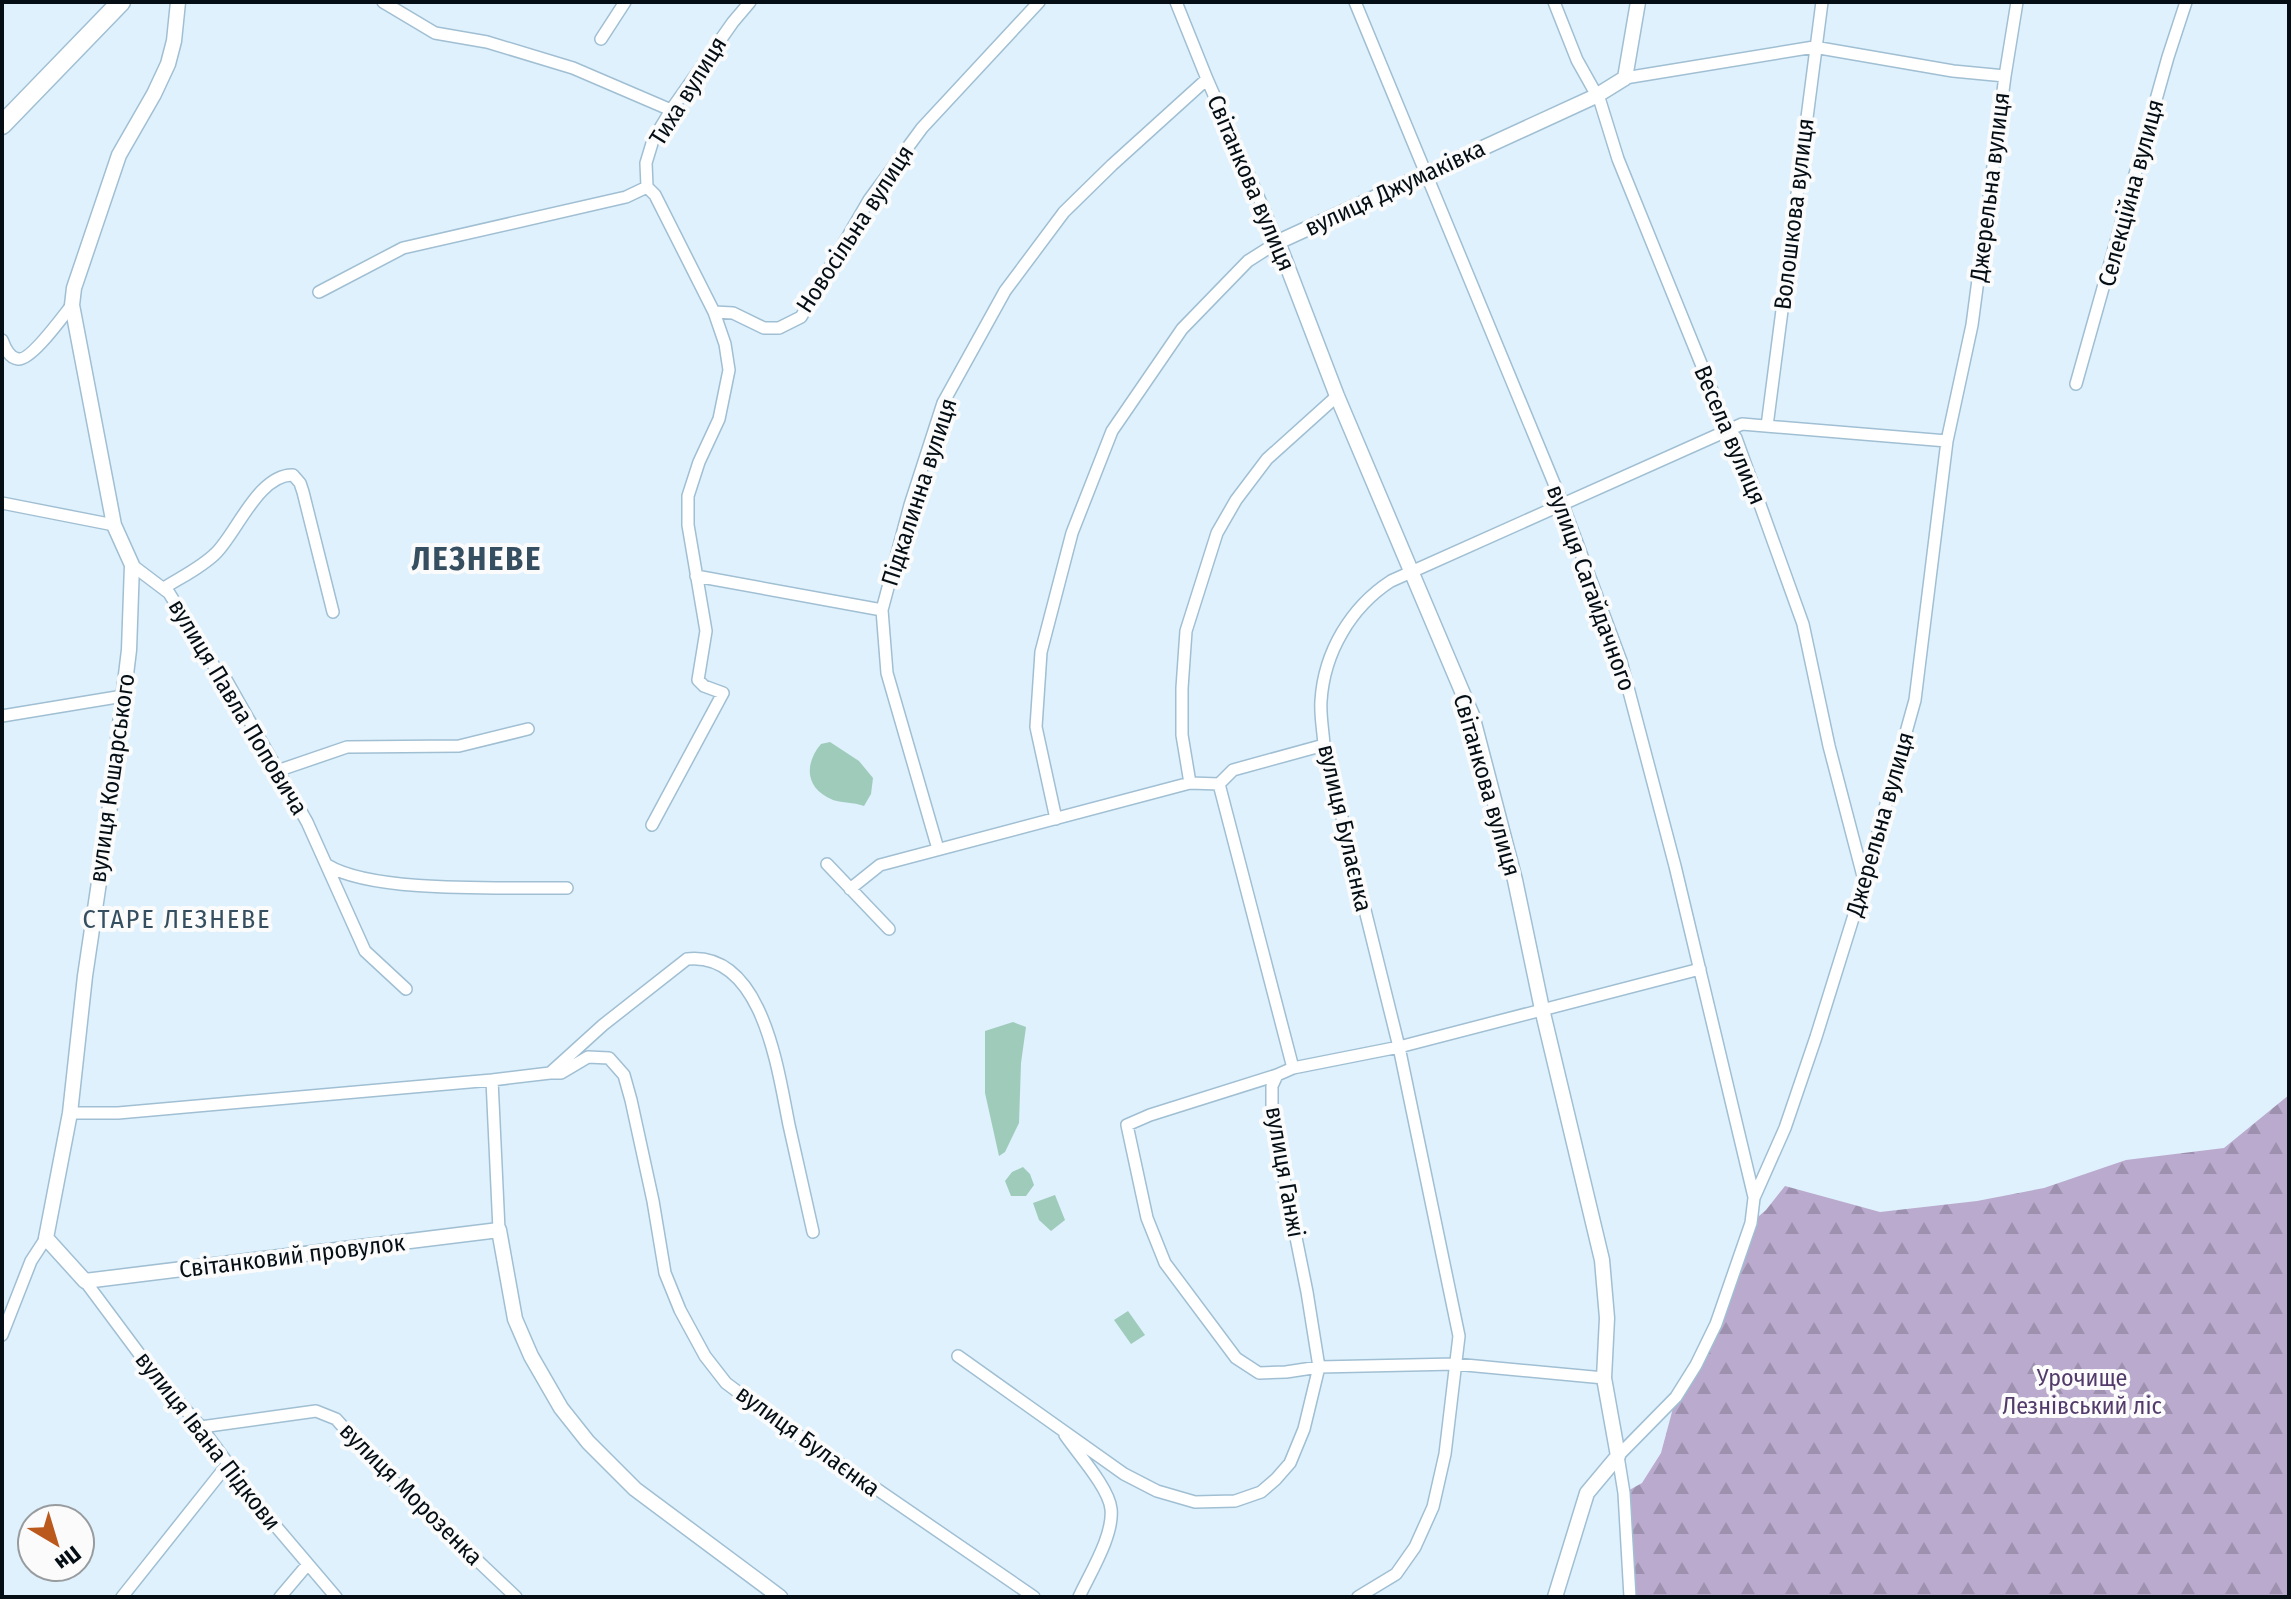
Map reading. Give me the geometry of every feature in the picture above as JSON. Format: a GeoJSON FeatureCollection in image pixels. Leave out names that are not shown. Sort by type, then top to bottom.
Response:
{"type":"FeatureCollection","features":[{"type":"Feature","properties":{"kind":"main road"},"geometry":{"type":"LineString","coordinates":[[2,125],[121,2]]}},
{"type":"Feature","properties":{"kind":"street","name":"вулиця Кошарського"},"geometry":{"type":"LineString","coordinates":[[46,1238],[70,1113],[85,976],[108,822],[129,650],[132,565],[114,525],[72,305],[74,288],[119,155],[168,64],[178,2]]}},
{"type":"Feature","properties":{"kind":"street"},"geometry":{"type":"LineString","coordinates":[[383,2],[435,33],[487,42],[573,68],[671,110]]}},
{"type":"Feature","properties":{"kind":"street"},"geometry":{"type":"LineString","coordinates":[[601,39],[625,2]]}},
{"type":"Feature","properties":{"kind":"street","name":"Тиха вулиця"},"geometry":{"type":"LineString","coordinates":[[647,187],[646,163],[653,140],[671,110],[750,2]]}},
{"type":"Feature","properties":{"kind":"street","name":"Новосільна вулиця"},"geometry":{"type":"LineString","coordinates":[[714,312],[733,313],[764,328],[779,328],[801,317],[869,200],[922,128],[1039,2]]}},
{"type":"Feature","properties":{"kind":"street","name":"Світанкова вулиця"},"geometry":{"type":"LineString","coordinates":[[1176,2],[1472,715],[1515,880],[1542,1009],[1602,1260],[1607,1318],[1604,1378],[1618,1456]]}},
{"type":"Feature","properties":{"kind":"street","name":"вулиця Сагайдачного"},"geometry":{"type":"LineString","coordinates":[[1355,2],[1563,505],[1621,661],[1700,969],[1754,1198]]}},
{"type":"Feature","properties":{"kind":"street","name":"Весела вулиця"},"geometry":{"type":"LineString","coordinates":[[1554,2],[1577,60],[1600,101],[1618,159],[1728,430],[1736,438],[1803,624],[1829,746],[1864,883]]}},
{"type":"Feature","properties":{"kind":"street"},"geometry":{"type":"LineString","coordinates":[[1625,78],[1638,2]]}},
{"type":"Feature","properties":{"kind":"street","name":"Волошкова вулиця"},"geometry":{"type":"LineString","coordinates":[[1767,426],[1822,2]]}},
{"type":"Feature","properties":{"kind":"street","name":"Джерельна вулиця"},"geometry":{"type":"LineString","coordinates":[[1618,1456],[1676,1397],[1716,1324],[1751,1223],[1754,1198],[1785,1128],[1864,883],[1915,700],[1947,441],[1972,325],[2017,2]]}},
{"type":"Feature","properties":{"kind":"street","name":"Селекційна вулиця"},"geometry":{"type":"LineString","coordinates":[[2076,384],[2186,2]]}},
{"type":"Feature","properties":{"kind":"street","name":"вулиця Джумаківка"},"geometry":{"type":"LineString","coordinates":[[1056,819],[1036,727],[1041,652],[1078,518],[1112,431],[1182,329],[1248,261],[1278,242],[1596,96],[1625,78],[1814,47],[1953,71],[2005,76]]}},
{"type":"Feature","properties":{"kind":"street","name":"Підкалинна вулиця"},"geometry":{"type":"LineString","coordinates":[[938,849],[887,673],[882,610],[910,505],[943,403],[1005,291],[1064,212],[1207,79]]}},
{"type":"Feature","properties":{"kind":"street"},"geometry":{"type":"LineString","coordinates":[[319,292],[403,248],[626,197],[647,187],[655,195],[714,312],[725,344],[729,370],[719,419],[699,462],[688,496],[688,525],[706,631],[698,680],[704,686],[723,693],[652,825]]}},
{"type":"Feature","properties":{"kind":"street"},"geometry":{"type":"LineString","coordinates":[[2,340],[10,355],[17,359],[24,358],[33,352],[72,305]]}},
{"type":"Feature","properties":{"kind":"street"},"geometry":{"type":"LineString","coordinates":[[1190,783],[1182,735],[1186,631],[1217,533],[1236,500],[1267,459],[1337,396]]}},
{"type":"Feature","properties":{"kind":"street","name":"вулиця Булаєнка"},"geometry":{"type":"LineString","coordinates":[[1358,1597],[1396,1574],[1415,1547],[1433,1507],[1445,1454],[1459,1336],[1399,1047],[1324,745],[1321,700],[1334,645],[1374,592],[1411,571],[1742,424],[1947,441]]}},
{"type":"Feature","properties":{"kind":"street"},"geometry":{"type":"LineString","coordinates":[[164,588],[204,564],[218,551],[269,485],[283,475],[293,475],[303,492],[333,612]]}},
{"type":"Feature","properties":{"kind":"street"},"geometry":{"type":"LineString","coordinates":[[2,503],[114,525]]}},
{"type":"Feature","properties":{"kind":"street","name":"вулиця Павла Поповича"},"geometry":{"type":"LineString","coordinates":[[132,565],[169,593],[214,666],[224,676],[307,822],[365,951],[406,989]]}},
{"type":"Feature","properties":{"kind":"street"},"geometry":{"type":"LineString","coordinates":[[696,576],[882,610]]}},
{"type":"Feature","properties":{"kind":"street"},"geometry":{"type":"LineString","coordinates":[[2,716],[123,696]]}},
{"type":"Feature","properties":{"kind":"street"},"geometry":{"type":"LineString","coordinates":[[277,771],[347,747],[459,746],[528,729]]}},
{"type":"Feature","properties":{"kind":"street"},"geometry":{"type":"LineString","coordinates":[[850,889],[880,865],[1190,783],[1219,784],[1233,770],[1324,745]]}},
{"type":"Feature","properties":{"kind":"street"},"geometry":{"type":"LineString","coordinates":[[1219,784],[1293,1068]]}},
{"type":"Feature","properties":{"kind":"street"},"geometry":{"type":"LineString","coordinates":[[326,864],[338,872],[422,886],[567,888]]}},
{"type":"Feature","properties":{"kind":"street"},"geometry":{"type":"LineString","coordinates":[[827,864],[889,929]]}},
{"type":"Feature","properties":{"kind":"street"},"geometry":{"type":"LineString","coordinates":[[70,1113],[118,1113],[550,1073],[603,1025],[687,959],[699,958],[726,968],[754,1002],[770,1035],[813,1232]]}},
{"type":"Feature","properties":{"kind":"street","name":"вулиця Ганжі"},"geometry":{"type":"LineString","coordinates":[[958,1356],[1124,1474],[1157,1491],[1195,1502],[1235,1501],[1261,1492],[1290,1463],[1304,1429],[1319,1367],[1272,1119],[1272,1086],[1277,1075],[1293,1068],[1399,1047],[1700,969]]}},
{"type":"Feature","properties":{"kind":"street","name":"вулиця Булаєнка"},"geometry":{"type":"LineString","coordinates":[[550,1073],[561,1073],[588,1057],[609,1058],[624,1075],[653,1201],[665,1273],[680,1310],[705,1356],[726,1383],[826,1457],[1034,1597]]}},
{"type":"Feature","properties":{"kind":"street"},"geometry":{"type":"LineString","coordinates":[[1277,1075],[1127,1125],[1147,1218],[1165,1263],[1236,1358],[1259,1373],[1319,1367],[1455,1364],[1604,1378]]}},
{"type":"Feature","properties":{"kind":"street"},"geometry":{"type":"LineString","coordinates":[[492,1080],[499,1230],[515,1319],[531,1356],[561,1408],[588,1442],[635,1489],[780,1597]]}},
{"type":"Feature","properties":{"kind":"street","name":"Світанковий провулок"},"geometry":{"type":"LineString","coordinates":[[85,1281],[499,1230]]}},
{"type":"Feature","properties":{"kind":"street"},"geometry":{"type":"LineString","coordinates":[[2,1335],[31,1261],[46,1238],[85,1281]]}},
{"type":"Feature","properties":{"kind":"street","name":"вулиця Івана Підкови"},"geometry":{"type":"LineString","coordinates":[[85,1281],[158,1379],[201,1427],[262,1510],[336,1597]]}},
{"type":"Feature","properties":{"kind":"street","name":"вулиця Морозенка"},"geometry":{"type":"LineString","coordinates":[[201,1427],[316,1411],[336,1419],[383,1471],[516,1597]]}},
{"type":"Feature","properties":{"kind":"street"},"geometry":{"type":"LineString","coordinates":[[1060,1428],[1102,1488],[1111,1507],[1110,1528],[1079,1597]]}},
{"type":"Feature","properties":{"kind":"street"},"geometry":{"type":"LineString","coordinates":[[1555,1597],[1587,1493],[1618,1456]]}},
{"type":"Feature","properties":{"kind":"street"},"geometry":{"type":"LineString","coordinates":[[1618,1456],[1624,1493],[1630,1597]]}},
{"type":"Feature","properties":{"kind":"street"},"geometry":{"type":"LineString","coordinates":[[122,1597],[227,1465]]}},
{"type":"Feature","properties":{"kind":"street"},"geometry":{"type":"LineString","coordinates":[[280,1597],[308,1564]]}},
{"type":"Feature","properties":{"kind":"green space","name":"Урочище Лезнівський ліс"},"geometry":{"type":"Polygon","coordinates":[[[2289,1095],[2289,1597],[1630,1597],[1624,1493],[1642,1483],[1661,1453],[1676,1397],[1696,1365],[1751,1223],[1785,1186],[1880,1212],[1977,1201],[2044,1188],[2126,1160],[2224,1148],[2289,1095]]]}},
{"type":"Feature","properties":{"kind":"shaded area"},"geometry":{"type":"Polygon","coordinates":[[[830,742],[859,761],[873,778],[871,794],[864,806],[833,800],[812,783],[810,768],[815,752],[821,744],[830,742]]]}},
{"type":"Feature","properties":{"kind":"shaded area"},"geometry":{"type":"Polygon","coordinates":[[[1013,1022],[1026,1027],[1019,1123],[1005,1152],[999,1156],[985,1093],[985,1031],[1013,1022]]]}},
{"type":"Feature","properties":{"kind":"shaded area"},"geometry":{"type":"Polygon","coordinates":[[[1023,1167],[1034,1185],[1026,1196],[1011,1196],[1005,1181],[1012,1172],[1023,1167]]]}},
{"type":"Feature","properties":{"kind":"shaded area"},"geometry":{"type":"Polygon","coordinates":[[[1055,1195],[1065,1220],[1051,1231],[1039,1220],[1033,1203],[1055,1195]]]}},
{"type":"Feature","properties":{"kind":"shaded area"},"geometry":{"type":"Polygon","coordinates":[[[1128,1311],[1145,1335],[1131,1344],[1114,1320],[1128,1311]]]}},
{"type":"Feature","properties":{"kind":"district","name":"ЛЕЗНЕВЕ"},"geometry":{"type":"Point","coordinates":[477,559]}},
{"type":"Feature","properties":{"kind":"district","name":"СТАРЕ ЛЕЗНЕВЕ"},"geometry":{"type":"Point","coordinates":[177,919]}}]}
